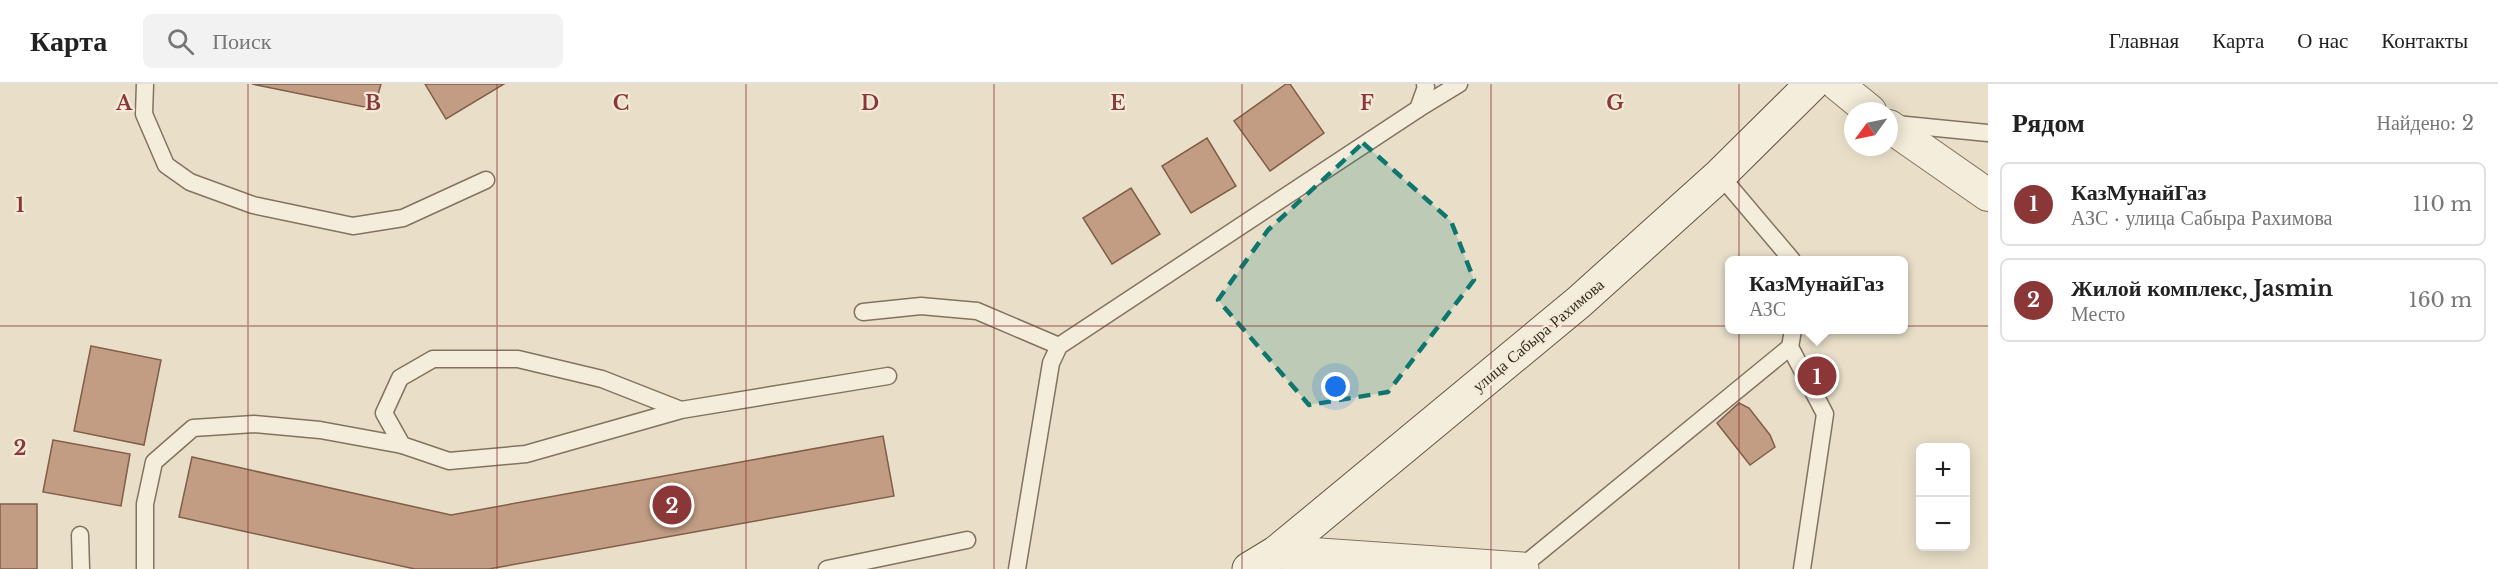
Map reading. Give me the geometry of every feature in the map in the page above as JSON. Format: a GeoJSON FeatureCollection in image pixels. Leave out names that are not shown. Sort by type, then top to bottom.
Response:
{"type":"FeatureCollection","features":[{"type":"Feature","properties":{"kind":"main road","name":"улица Сабыра Рахимова"},"geometry":{"type":"LineString","coordinates":[[1249,569],[1277,552],[1578,302],[1720,175],[1812,84]]}},
{"type":"Feature","properties":{"kind":"main road"},"geometry":{"type":"LineString","coordinates":[[1277,552],[1520,569]]}},
{"type":"Feature","properties":{"kind":"street"},"geometry":{"type":"LineString","coordinates":[[1837,84],[1859,102]]}},
{"type":"Feature","properties":{"kind":"street"},"geometry":{"type":"LineString","coordinates":[[1898,130],[1988,195]]}},
{"type":"Feature","properties":{"kind":"lane"},"geometry":{"type":"LineString","coordinates":[[145,84],[144,114],[166,165],[190,182],[253,205],[352,226],[403,218],[486,180]]}},
{"type":"Feature","properties":{"kind":"lane"},"geometry":{"type":"LineString","coordinates":[[1418,109],[1425,84]]}},
{"type":"Feature","properties":{"kind":"lane"},"geometry":{"type":"LineString","coordinates":[[1017,569],[1051,363],[1059,346],[1459,84]]}},
{"type":"Feature","properties":{"kind":"lane"},"geometry":{"type":"LineString","coordinates":[[1898,125],[1988,133]]}},
{"type":"Feature","properties":{"kind":"lane"},"geometry":{"type":"LineString","coordinates":[[1720,175],[1788,256]]}},
{"type":"Feature","properties":{"kind":"lane"},"geometry":{"type":"LineString","coordinates":[[863,312],[921,306],[977,311],[1059,346]]}},
{"type":"Feature","properties":{"kind":"lane"},"geometry":{"type":"LineString","coordinates":[[1792,334],[1790,347],[1825,414],[1802,569]]}},
{"type":"Feature","properties":{"kind":"lane"},"geometry":{"type":"LineString","coordinates":[[1520,569],[1790,347]]}},
{"type":"Feature","properties":{"kind":"lane"},"geometry":{"type":"LineString","coordinates":[[402,445],[384,413],[400,378],[433,359],[518,359],[602,379],[681,410]]}},
{"type":"Feature","properties":{"kind":"lane"},"geometry":{"type":"LineString","coordinates":[[146,569],[145,504],[154,462],[193,428],[254,424],[320,430],[402,445],[450,460],[526,454],[681,410],[888,376]]}},
{"type":"Feature","properties":{"kind":"lane"},"geometry":{"type":"LineString","coordinates":[[80,535],[81,569]]}},
{"type":"Feature","properties":{"kind":"lane"},"geometry":{"type":"LineString","coordinates":[[827,569],[967,540]]}},
{"type":"Feature","properties":{"kind":"highlighted area"},"geometry":{"type":"Polygon","coordinates":[[[1363,143],[1451,221],[1474,280],[1388,392],[1309,405],[1218,300],[1268,230],[1363,143]]]}},
{"type":"Feature","properties":{"kind":"building"},"geometry":{"type":"Polygon","coordinates":[[[252,84],[381,84],[374,109],[252,84]]]}},
{"type":"Feature","properties":{"kind":"building"},"geometry":{"type":"Polygon","coordinates":[[[425,84],[504,84],[446,119],[425,84]]]}},
{"type":"Feature","properties":{"kind":"building"},"geometry":{"type":"Polygon","coordinates":[[[1286,84],[1290,84],[1324,133],[1270,171],[1234,121],[1286,84]]]}},
{"type":"Feature","properties":{"kind":"building"},"geometry":{"type":"Polygon","coordinates":[[[1207,138],[1236,186],[1191,213],[1162,166],[1207,138]]]}},
{"type":"Feature","properties":{"kind":"building"},"geometry":{"type":"Polygon","coordinates":[[[1131,188],[1160,234],[1112,264],[1083,218],[1131,188]]]}},
{"type":"Feature","properties":{"kind":"building"},"geometry":{"type":"Polygon","coordinates":[[[91,346],[161,360],[144,445],[74,431],[91,346]]]}},
{"type":"Feature","properties":{"kind":"building"},"geometry":{"type":"Polygon","coordinates":[[[1739,403],[1749,408],[1770,435],[1775,447],[1750,465],[1717,423],[1739,403]]]}},
{"type":"Feature","properties":{"kind":"building"},"geometry":{"type":"Polygon","coordinates":[[[883,436],[894,496],[489,569],[415,569],[179,517],[192,457],[451,515],[883,436]]]}},
{"type":"Feature","properties":{"kind":"building"},"geometry":{"type":"Polygon","coordinates":[[[53,440],[130,454],[121,506],[43,492],[53,440]]]}},
{"type":"Feature","properties":{"kind":"building"},"geometry":{"type":"Polygon","coordinates":[[[0,504],[37,504],[37,569],[0,569],[0,504]]]}},
{"type":"Feature","properties":{"kind":"place","name":"КазМунайГаз"},"geometry":{"type":"Point","coordinates":[1817,376]}},
{"type":"Feature","properties":{"kind":"place","name":"Жилой комплекс, Jasmin"},"geometry":{"type":"Point","coordinates":[672,505]}}]}
